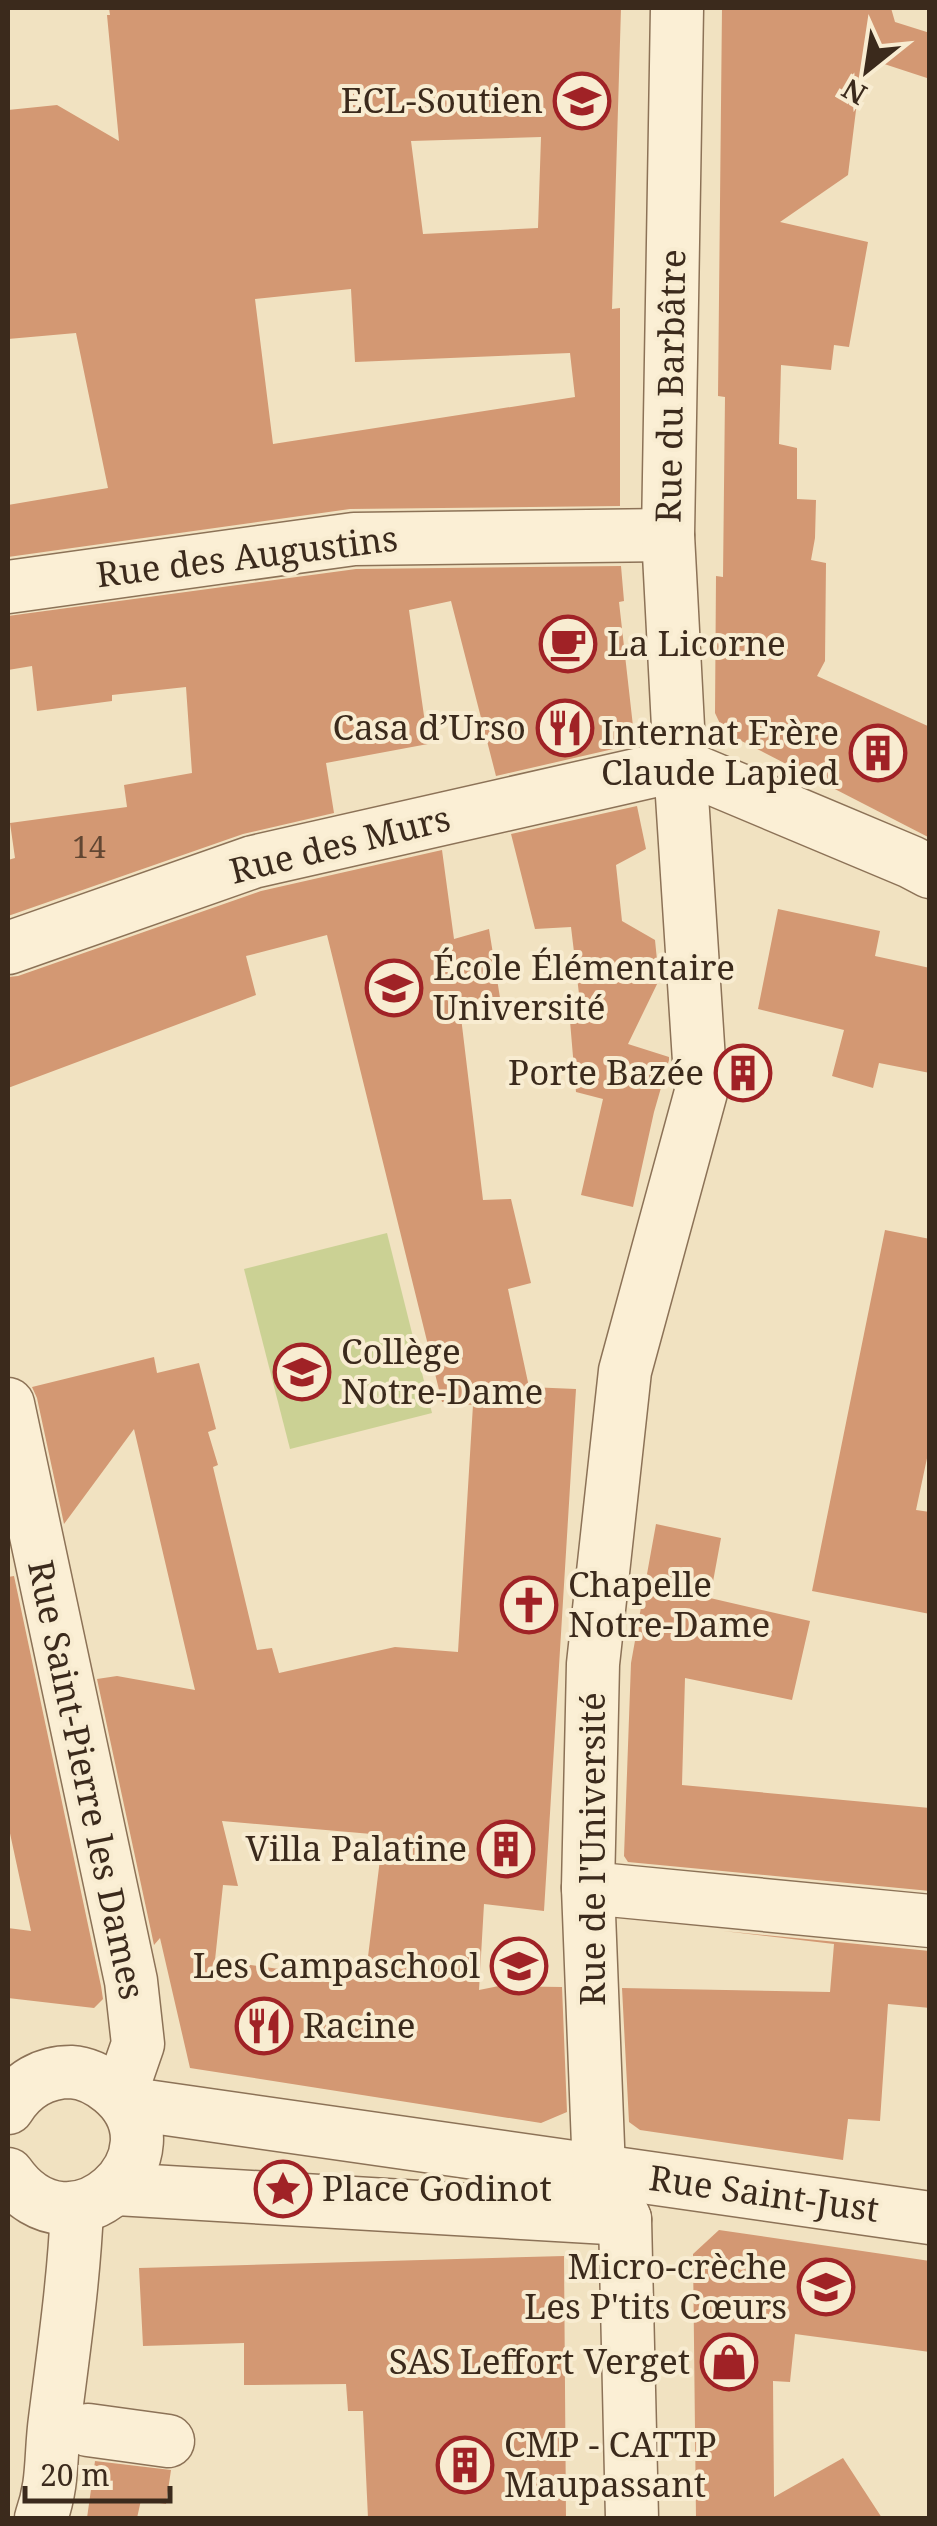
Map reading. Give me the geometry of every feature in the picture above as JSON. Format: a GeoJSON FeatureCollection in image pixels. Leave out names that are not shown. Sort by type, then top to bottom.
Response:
{"type":"FeatureCollection","features":[{"type":"Feature","properties":{"kind":"street","name":"Rue du Barbâtre"},"geometry":{"type":"LineString","coordinates":[[678,8],[668,535],[680,765]]}},
{"type":"Feature","properties":{"kind":"street","name":"Rue des Augustins"},"geometry":{"type":"LineString","coordinates":[[8,587],[354,538],[668,535]]}},
{"type":"Feature","properties":{"kind":"street"},"geometry":{"type":"LineString","coordinates":[[680,765],[930,872]]}},
{"type":"Feature","properties":{"kind":"street","name":"Rue des Murs"},"geometry":{"type":"LineString","coordinates":[[8,948],[253,862],[680,765]]}},
{"type":"Feature","properties":{"kind":"street","name":"Rue de l'Université"},"geometry":{"type":"LineString","coordinates":[[632,2518],[625,2219],[599,2171],[588,1888],[593,1664],[626,1371],[702,1092],[680,765]]}},
{"type":"Feature","properties":{"kind":"street","name":"Rue Saint-Pierre les Dames"},"geometry":{"type":"LineString","coordinates":[[8,1404],[131,1981],[138,2044],[123,2100]]}},
{"type":"Feature","properties":{"kind":"street"},"geometry":{"type":"LineString","coordinates":[[588,1888],[930,1921]]}},
{"type":"Feature","properties":{"kind":"street"},"geometry":{"type":"LineString","coordinates":[[8,2108],[34,2080],[57,2072],[80,2072],[102,2082],[123,2100],[134,2124],[136,2148],[130,2170],[97,2199],[74,2272],[54,2425],[50,2493],[41,2518]]}},
{"type":"Feature","properties":{"kind":"street"},"geometry":{"type":"LineString","coordinates":[[123,2100],[599,2171]]}},
{"type":"Feature","properties":{"kind":"street","name":"Rue Saint-Just"},"geometry":{"type":"LineString","coordinates":[[599,2171],[930,2218]]}},
{"type":"Feature","properties":{"kind":"street"},"geometry":{"type":"LineString","coordinates":[[8,2174],[21,2192],[57,2208],[97,2199],[625,2219]]}},
{"type":"Feature","properties":{"kind":"street"},"geometry":{"type":"LineString","coordinates":[[88,2430],[168,2441]]}},
{"type":"Feature","properties":{"kind":"green space"},"geometry":{"type":"Polygon","coordinates":[[[387,1233],[432,1413],[290,1449],[244,1269],[387,1233]]]}},
{"type":"Feature","properties":{"kind":"building"},"geometry":{"type":"Polygon","coordinates":[[[109,8],[621,8],[612,309],[620,308],[620,506],[350,509],[8,557],[8,505],[108,488],[76,333],[8,339],[8,110],[57,105],[119,141],[109,8]],[[541,137],[411,141],[423,234],[538,228],[541,137]],[[351,289],[255,299],[273,444],[575,397],[570,353],[355,362],[351,289]]]}},
{"type":"Feature","properties":{"kind":"building"},"geometry":{"type":"Polygon","coordinates":[[[722,8],[891,8],[895,22],[930,33],[930,79],[872,60],[857,102],[848,175],[780,222],[868,242],[849,347],[834,345],[831,370],[781,365],[779,444],[797,448],[797,499],[816,500],[811,560],[826,563],[825,661],[817,676],[930,727],[930,838],[724,732],[715,713],[716,576],[723,577],[725,397],[718,396],[722,8]]]}},
{"type":"Feature","properties":{"kind":"building"},"geometry":{"type":"Polygon","coordinates":[[[621,566],[624,601],[619,602],[635,744],[496,776],[451,601],[409,610],[428,744],[326,763],[334,813],[243,834],[8,916],[8,860],[15,858],[10,823],[127,807],[124,785],[192,773],[186,687],[112,695],[112,701],[37,711],[32,666],[8,670],[8,616],[356,569],[621,566]]]}},
{"type":"Feature","properties":{"kind":"building"},"geometry":{"type":"Polygon","coordinates":[[[637,806],[646,849],[616,865],[622,921],[655,940],[659,980],[628,1044],[669,1060],[633,1207],[581,1195],[603,1099],[576,1092],[570,1021],[582,1019],[571,927],[535,929],[511,834],[637,806]]]}},
{"type":"Feature","properties":{"kind":"building"},"geometry":{"type":"Polygon","coordinates":[[[442,850],[454,939],[489,929],[501,1004],[460,1009],[483,1200],[511,1199],[531,1283],[508,1289],[529,1387],[576,1389],[544,1911],[484,1904],[479,1990],[499,1986],[562,1987],[567,2112],[541,2123],[190,2068],[160,1938],[154,1945],[97,1679],[117,1676],[195,1690],[134,1429],[64,1524],[32,1387],[154,1357],[157,1373],[199,1363],[216,1429],[208,1432],[218,1465],[213,1467],[257,1650],[272,1648],[279,1673],[395,1647],[458,1652],[473,1405],[442,1402],[327,935],[246,956],[256,995],[8,1088],[8,977],[261,891],[442,850]],[[222,1821],[238,1886],[223,1885],[215,1960],[365,1981],[383,1835],[222,1821]]]}},
{"type":"Feature","properties":{"kind":"building"},"geometry":{"type":"Polygon","coordinates":[[[778,909],[880,931],[875,956],[930,968],[930,1073],[879,1063],[873,1088],[832,1076],[844,1030],[758,1009],[778,909]]]}},
{"type":"Feature","properties":{"kind":"building"},"geometry":{"type":"Polygon","coordinates":[[[885,1230],[930,1239],[930,1444],[916,1510],[930,1512],[930,1614],[812,1591],[885,1230]]]}},
{"type":"Feature","properties":{"kind":"building"},"geometry":{"type":"Polygon","coordinates":[[[656,1524],[721,1538],[710,1598],[810,1621],[792,1700],[685,1678],[682,1785],[930,1808],[930,1891],[628,1862],[624,1856],[631,1663],[656,1524]]]}},
{"type":"Feature","properties":{"kind":"building"},"geometry":{"type":"Polygon","coordinates":[[[14,1576],[101,1986],[103,1999],[94,2008],[8,1998],[8,1928],[31,1931],[8,1824],[8,1577],[14,1576]]]}},
{"type":"Feature","properties":{"kind":"building"},"geometry":{"type":"Polygon","coordinates":[[[723,1931],[930,1951],[930,2008],[888,2004],[880,2121],[848,2119],[843,2160],[640,2130],[629,2122],[622,1988],[830,1992],[834,1944],[723,1931]]]}},
{"type":"Feature","properties":{"kind":"building"},"geometry":{"type":"Polygon","coordinates":[[[719,2230],[930,2261],[930,2352],[795,2334],[790,2382],[773,2381],[774,2497],[843,2458],[882,2518],[696,2518],[693,2254],[719,2230]]]}},
{"type":"Feature","properties":{"kind":"building"},"geometry":{"type":"Polygon","coordinates":[[[564,2256],[566,2518],[368,2518],[363,2411],[348,2411],[346,2384],[244,2385],[244,2343],[143,2346],[139,2268],[564,2256]]]}},
{"type":"Feature","properties":{"kind":"building"},"geometry":{"type":"Polygon","coordinates":[[[95,2461],[171,2470],[166,2504],[141,2500],[137,2518],[87,2518],[95,2461]]]}},
{"type":"Feature","properties":{"kind":"place","name":"ECL-Soutien"},"geometry":{"type":"Point","coordinates":[582,101]}},
{"type":"Feature","properties":{"kind":"place","name":"La Licorne"},"geometry":{"type":"Point","coordinates":[568,644]}},
{"type":"Feature","properties":{"kind":"place","name":"Casa d’Urso"},"geometry":{"type":"Point","coordinates":[565,728]}},
{"type":"Feature","properties":{"kind":"place","name":"Internat Frère Claude Lapied"},"geometry":{"type":"Point","coordinates":[878,753]}},
{"type":"Feature","properties":{"kind":"place","name":"École Élémentaire Université"},"geometry":{"type":"Point","coordinates":[394,988]}},
{"type":"Feature","properties":{"kind":"place","name":"Porte Bazée"},"geometry":{"type":"Point","coordinates":[743,1073]}},
{"type":"Feature","properties":{"kind":"place","name":"Collège Notre-Dame"},"geometry":{"type":"Point","coordinates":[302,1372]}},
{"type":"Feature","properties":{"kind":"place","name":"Chapelle Notre-Dame"},"geometry":{"type":"Point","coordinates":[529,1605]}},
{"type":"Feature","properties":{"kind":"place","name":"Villa Palatine"},"geometry":{"type":"Point","coordinates":[506,1849]}},
{"type":"Feature","properties":{"kind":"place","name":"Les Campaschool"},"geometry":{"type":"Point","coordinates":[519,1966]}},
{"type":"Feature","properties":{"kind":"place","name":"Racine"},"geometry":{"type":"Point","coordinates":[264,2026]}},
{"type":"Feature","properties":{"kind":"place","name":"Place Godinot"},"geometry":{"type":"Point","coordinates":[283,2189]}},
{"type":"Feature","properties":{"kind":"place","name":"Micro-crèche Les P'tits Cœurs"},"geometry":{"type":"Point","coordinates":[826,2287]}},
{"type":"Feature","properties":{"kind":"place","name":"SAS Leffort Verget"},"geometry":{"type":"Point","coordinates":[729,2362]}},
{"type":"Feature","properties":{"kind":"place","name":"CMP - CATTP Maupassant"},"geometry":{"type":"Point","coordinates":[465,2465]}}]}
